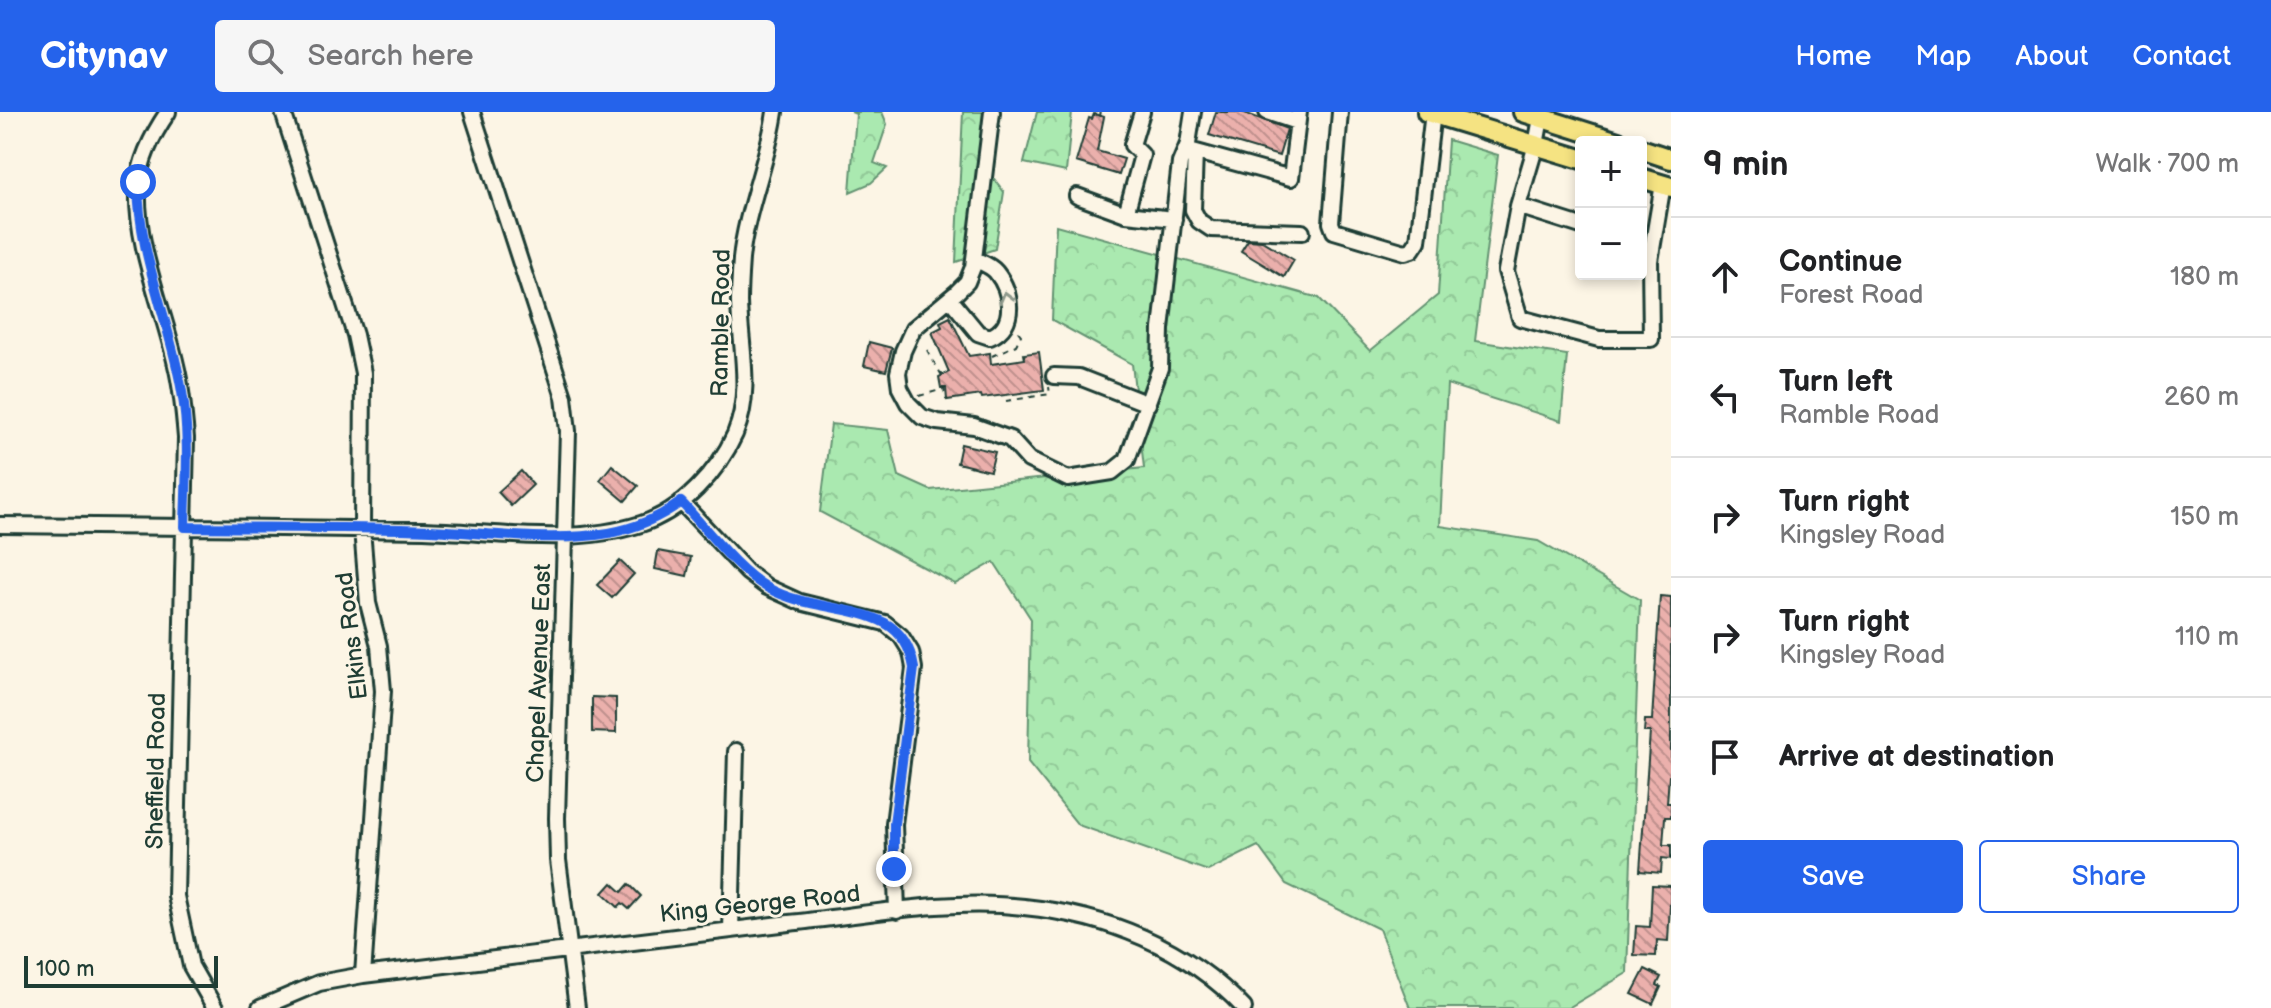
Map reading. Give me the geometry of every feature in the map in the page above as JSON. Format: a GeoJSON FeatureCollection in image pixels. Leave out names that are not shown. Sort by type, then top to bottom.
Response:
{"type":"FeatureCollection","features":[{"type":"Feature","properties":{"kind":"main road"},"geometry":{"type":"LineString","coordinates":[[1431,113],[1575,157]]}},
{"type":"Feature","properties":{"kind":"main road"},"geometry":{"type":"LineString","coordinates":[[1532,115],[1599,136]]}},
{"type":"Feature","properties":{"kind":"main road"},"geometry":{"type":"LineString","coordinates":[[1647,151],[1671,159]]}},
{"type":"Feature","properties":{"kind":"main road"},"geometry":{"type":"LineString","coordinates":[[1647,180],[1667,186]]}},
{"type":"Feature","properties":{"kind":"street","name":"Sheffield Road"},"geometry":{"type":"LineString","coordinates":[[168,112],[144,156],[138,182],[138,214],[183,395],[186,438],[176,896],[191,966],[215,1008]]}},
{"type":"Feature","properties":{"kind":"street","name":"Elkins Road"},"geometry":{"type":"LineString","coordinates":[[283,112],[355,335],[363,373],[362,529],[368,603],[379,646],[383,691],[363,975]]}},
{"type":"Feature","properties":{"kind":"street","name":"Chapel Avenue East"},"geometry":{"type":"LineString","coordinates":[[472,112],[564,397],[568,431],[557,818],[558,860],[577,1008]]}},
{"type":"Feature","properties":{"kind":"street","name":"Ramble Road"},"geometry":{"type":"LineString","coordinates":[[0,525],[362,529],[564,536],[609,533],[662,516],[681,502],[722,457],[735,432],[743,406],[745,372],[739,301],[741,259],[746,222],[775,112]]}},
{"type":"Feature","properties":{"kind":"street"},"geometry":{"type":"LineString","coordinates":[[992,112],[974,259],[967,282],[913,329],[898,373],[900,388],[922,417],[974,426],[1010,439],[1029,460],[1068,479],[1112,472],[1127,460],[1148,404],[1160,368],[1180,163],[1190,150]]}},
{"type":"Feature","properties":{"kind":"street"},"geometry":{"type":"LineString","coordinates":[[1126,214],[1142,155],[1132,145],[1142,112]]}},
{"type":"Feature","properties":{"kind":"street"},"geometry":{"type":"LineString","coordinates":[[1193,112],[1190,150],[1193,210],[1199,221],[1211,229],[1302,232]]}},
{"type":"Feature","properties":{"kind":"street"},"geometry":{"type":"LineString","coordinates":[[1190,150],[1291,178],[1298,117],[1267,112]]}},
{"type":"Feature","properties":{"kind":"street"},"geometry":{"type":"LineString","coordinates":[[1340,112],[1331,223],[1334,231],[1405,252],[1412,250],[1418,241],[1431,113]]}},
{"type":"Feature","properties":{"kind":"street"},"geometry":{"type":"LineString","coordinates":[[1532,115],[1536,145],[1518,206],[1506,271],[1520,318],[1599,339],[1651,339],[1649,242],[1667,186]]}},
{"type":"Feature","properties":{"kind":"street"},"geometry":{"type":"LineString","coordinates":[[1077,196],[1126,214],[1174,219]]}},
{"type":"Feature","properties":{"kind":"street"},"geometry":{"type":"LineString","coordinates":[[1518,206],[1575,224]]}},
{"type":"Feature","properties":{"kind":"street"},"geometry":{"type":"LineString","coordinates":[[950,299],[978,333],[990,337],[1006,326],[1009,306],[1001,279],[990,266],[974,259]]}},
{"type":"Feature","properties":{"kind":"street"},"geometry":{"type":"LineString","coordinates":[[1051,381],[1079,377],[1148,404]]}},
{"type":"Feature","properties":{"kind":"street"},"geometry":{"type":"LineString","coordinates":[[681,502],[747,572],[767,587],[800,602],[885,623],[901,636],[911,652],[914,668],[894,824],[897,911]]}},
{"type":"Feature","properties":{"kind":"street"},"geometry":{"type":"LineString","coordinates":[[731,930],[736,751]]}},
{"type":"Feature","properties":{"kind":"street","name":"King George Road"},"geometry":{"type":"LineString","coordinates":[[260,1008],[319,983],[363,975],[568,948],[897,911],[989,904],[1028,907],[1102,923],[1148,939],[1180,955],[1213,978],[1244,1008]]}},
{"type":"Feature","properties":{"kind":"path"},"geometry":{"type":"LineString","coordinates":[[992,356],[1016,345],[1021,335],[1016,330]]}},
{"type":"Feature","properties":{"kind":"path"},"geometry":{"type":"LineString","coordinates":[[927,350],[941,374],[949,370]]}},
{"type":"Feature","properties":{"kind":"path"},"geometry":{"type":"LineString","coordinates":[[1006,401],[1050,394],[1051,381]]}},
{"type":"Feature","properties":{"kind":"path"},"geometry":{"type":"LineString","coordinates":[[907,400],[944,389],[946,400]]}},
{"type":"Feature","properties":{"kind":"green space"},"geometry":{"type":"Polygon","coordinates":[[[851,112],[882,112],[887,124],[874,163],[887,168],[871,183],[850,192],[856,114],[851,112]]]}},
{"type":"Feature","properties":{"kind":"green space"},"geometry":{"type":"Polygon","coordinates":[[[963,112],[985,112],[980,160],[1004,192],[995,249],[956,262],[963,112]]]}},
{"type":"Feature","properties":{"kind":"green space"},"geometry":{"type":"Polygon","coordinates":[[[1037,112],[1072,112],[1066,172],[1024,163],[1037,112]]]}},
{"type":"Feature","properties":{"kind":"green space"},"geometry":{"type":"Polygon","coordinates":[[[1448,140],[1498,155],[1475,341],[1567,355],[1561,421],[1447,384],[1440,526],[1538,541],[1640,600],[1627,973],[1568,1008],[1410,1008],[1379,929],[1286,884],[1258,846],[1208,871],[1078,825],[1028,763],[1031,619],[994,562],[955,584],[820,512],[831,424],[888,430],[899,476],[930,490],[1144,468],[1132,364],[1052,320],[1056,225],[1319,298],[1370,351],[1438,295],[1448,140]]]}},
{"type":"Feature","properties":{"kind":"building"},"geometry":{"type":"Polygon","coordinates":[[[1216,112],[1242,112],[1287,129],[1279,156],[1209,135],[1216,112]]]}},
{"type":"Feature","properties":{"kind":"building"},"geometry":{"type":"Polygon","coordinates":[[[1094,114],[1104,117],[1097,151],[1124,159],[1119,175],[1076,162],[1089,118],[1092,119],[1094,114]]]}},
{"type":"Feature","properties":{"kind":"building"},"geometry":{"type":"Polygon","coordinates":[[[1248,240],[1262,241],[1294,260],[1284,277],[1241,251],[1248,240]]]}},
{"type":"Feature","properties":{"kind":"building"},"geometry":{"type":"Polygon","coordinates":[[[950,317],[969,356],[990,353],[991,364],[1025,359],[1024,354],[1039,352],[1044,390],[947,400],[946,388],[941,388],[939,377],[949,372],[932,332],[942,327],[940,322],[950,317]]]}},
{"type":"Feature","properties":{"kind":"building"},"geometry":{"type":"Polygon","coordinates":[[[869,342],[892,348],[886,371],[864,366],[869,342]]]}},
{"type":"Feature","properties":{"kind":"building"},"geometry":{"type":"Polygon","coordinates":[[[961,444],[995,452],[990,471],[957,463],[961,444]]]}},
{"type":"Feature","properties":{"kind":"building"},"geometry":{"type":"Polygon","coordinates":[[[612,465],[638,486],[625,501],[600,480],[612,465]]]}},
{"type":"Feature","properties":{"kind":"building"},"geometry":{"type":"Polygon","coordinates":[[[521,471],[533,485],[511,506],[498,492],[521,471]]]}},
{"type":"Feature","properties":{"kind":"building"},"geometry":{"type":"Polygon","coordinates":[[[658,551],[691,557],[687,576],[655,569],[658,551]]]}},
{"type":"Feature","properties":{"kind":"building"},"geometry":{"type":"Polygon","coordinates":[[[620,561],[634,574],[612,598],[597,585],[620,561]]]}},
{"type":"Feature","properties":{"kind":"building"},"geometry":{"type":"Polygon","coordinates":[[[1660,596],[1671,597],[1671,776],[1667,803],[1671,803],[1671,817],[1665,817],[1663,845],[1671,845],[1671,859],[1662,858],[1661,873],[1640,871],[1650,732],[1644,732],[1645,720],[1652,720],[1660,596]]]}},
{"type":"Feature","properties":{"kind":"building"},"geometry":{"type":"Polygon","coordinates":[[[592,697],[616,698],[616,733],[592,732],[592,697]]]}},
{"type":"Feature","properties":{"kind":"building"},"geometry":{"type":"Polygon","coordinates":[[[612,883],[622,892],[629,884],[641,896],[629,909],[622,903],[618,907],[603,893],[612,883]]]}},
{"type":"Feature","properties":{"kind":"building"},"geometry":{"type":"Polygon","coordinates":[[[1652,885],[1671,886],[1668,941],[1657,940],[1656,956],[1634,955],[1636,926],[1650,927],[1652,885]]]}},
{"type":"Feature","properties":{"kind":"building"},"geometry":{"type":"Polygon","coordinates":[[[1645,969],[1661,977],[1657,985],[1661,987],[1653,1004],[1632,994],[1645,969]]]}},
{"type":"Feature","properties":{"kind":"route"},"geometry":{"type":"LineString","coordinates":[[138,182],[138,214],[147,259],[183,395],[185,527],[426,530],[564,536],[609,533],[642,524],[662,516],[681,502],[747,572],[767,587],[800,602],[885,623],[901,636],[911,652],[914,668],[894,824],[894,869]]}}]}
